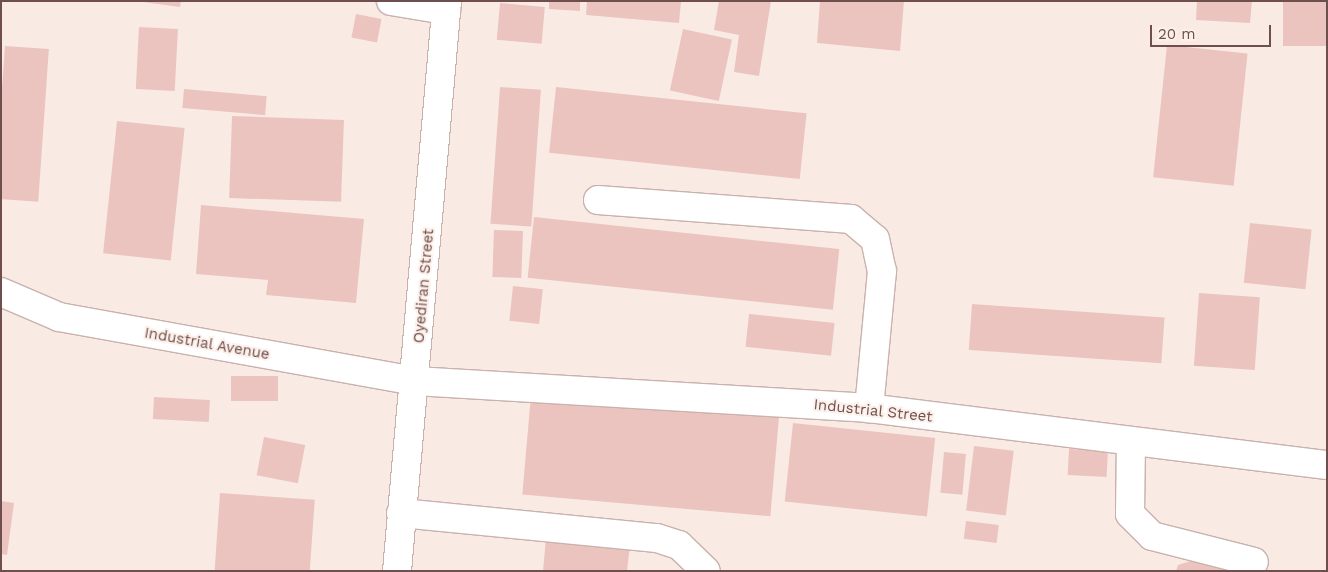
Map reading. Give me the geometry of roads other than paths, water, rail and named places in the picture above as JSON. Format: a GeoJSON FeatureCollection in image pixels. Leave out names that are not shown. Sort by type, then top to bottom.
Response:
{"type":"FeatureCollection","features":[{"type":"Feature","properties":{"kind":"street"},"geometry":{"type":"LineString","coordinates":[[391,1],[446,6]]}},
{"type":"Feature","properties":{"kind":"street","name":"Oyediran Street"},"geometry":{"type":"LineString","coordinates":[[398,571],[416,381],[446,6]]}},
{"type":"Feature","properties":{"kind":"street"},"geometry":{"type":"LineString","coordinates":[[598,200],[852,219],[875,239],[882,271],[869,408]]}},
{"type":"Feature","properties":{"kind":"street","name":"Industrial Avenue"},"geometry":{"type":"LineString","coordinates":[[1,292],[59,317],[416,381]]}},
{"type":"Feature","properties":{"kind":"street","name":"Industrial Street"},"geometry":{"type":"LineString","coordinates":[[416,381],[869,408],[1327,465]]}},
{"type":"Feature","properties":{"kind":"street"},"geometry":{"type":"LineString","coordinates":[[1131,442],[1130,514],[1152,536],[1254,562]]}},
{"type":"Feature","properties":{"kind":"street"},"geometry":{"type":"LineString","coordinates":[[402,513],[657,538],[679,545],[706,571]]}}]}
